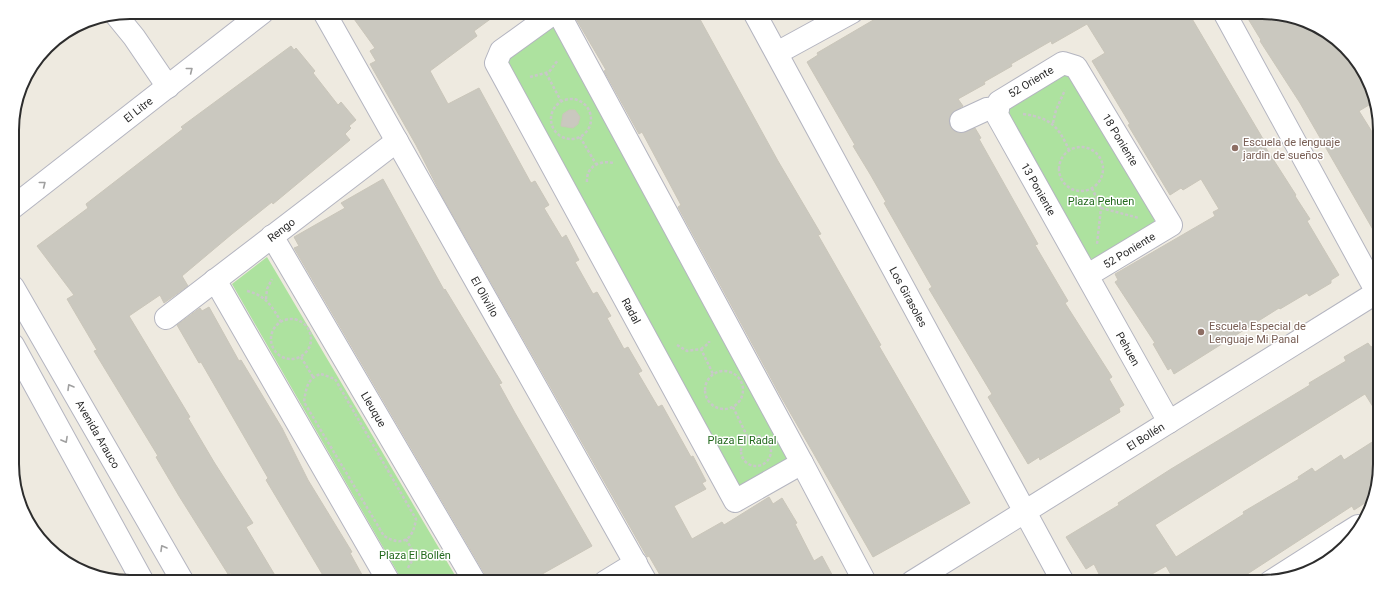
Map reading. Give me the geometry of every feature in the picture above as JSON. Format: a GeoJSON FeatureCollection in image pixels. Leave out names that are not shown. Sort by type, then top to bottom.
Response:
{"type":"FeatureCollection","features":[{"type":"Feature","properties":{"kind":"street"},"geometry":{"type":"LineString","coordinates":[[120,19],[134,37],[168,87]]}},
{"type":"Feature","properties":{"kind":"street","name":"El Litre"},"geometry":{"type":"LineString","coordinates":[[19,203],[255,19]]}},
{"type":"Feature","properties":{"kind":"street","name":"El Olivillo"},"geometry":{"type":"LineString","coordinates":[[328,19],[641,573]]}},
{"type":"Feature","properties":{"kind":"street"},"geometry":{"type":"LineString","coordinates":[[499,58],[546,19]]}},
{"type":"Feature","properties":{"kind":"street"},"geometry":{"type":"LineString","coordinates":[[562,19],[861,575]]}},
{"type":"Feature","properties":{"kind":"street","name":"Los Girasoles"},"geometry":{"type":"LineString","coordinates":[[758,19],[1059,575]]}},
{"type":"Feature","properties":{"kind":"street"},"geometry":{"type":"LineString","coordinates":[[777,53],[839,19]]}},
{"type":"Feature","properties":{"kind":"street"},"geometry":{"type":"LineString","coordinates":[[1228,19],[1373,282]]}},
{"type":"Feature","properties":{"kind":"street","name":"Radal"},"geometry":{"type":"LineString","coordinates":[[499,58],[735,501],[802,463]]}},
{"type":"Feature","properties":{"kind":"street","name":"52 Oriente"},"geometry":{"type":"LineString","coordinates":[[961,121],[987,109],[998,108],[1072,68]]}},
{"type":"Feature","properties":{"kind":"street","name":"18 Poniente"},"geometry":{"type":"LineString","coordinates":[[1072,68],[1169,221]]}},
{"type":"Feature","properties":{"kind":"street","name":"13 Poniente"},"geometry":{"type":"LineString","coordinates":[[998,108],[1088,275]]}},
{"type":"Feature","properties":{"kind":"street","name":"Rengo"},"geometry":{"type":"LineString","coordinates":[[166,318],[218,287],[272,236],[397,141]]}},
{"type":"Feature","properties":{"kind":"street","name":"52 Poniente"},"geometry":{"type":"LineString","coordinates":[[1088,275],[1169,221]]}},
{"type":"Feature","properties":{"kind":"street","name":"Lleuque"},"geometry":{"type":"LineString","coordinates":[[272,236],[471,575]]}},
{"type":"Feature","properties":{"kind":"street","name":"Pehuen"},"geometry":{"type":"LineString","coordinates":[[1088,275],[1169,422]]}},
{"type":"Feature","properties":{"kind":"street"},"geometry":{"type":"LineString","coordinates":[[218,287],[396,575]]}},
{"type":"Feature","properties":{"kind":"street","name":"El Bollén"},"geometry":{"type":"LineString","coordinates":[[923,575],[1373,297]]}},
{"type":"Feature","properties":{"kind":"street","name":"Avenida Arauco"},"geometry":{"type":"LineString","coordinates":[[19,298],[179,575]]}},
{"type":"Feature","properties":{"kind":"street"},"geometry":{"type":"LineString","coordinates":[[19,356],[139,575]]}},
{"type":"Feature","properties":{"kind":"street"},"geometry":{"type":"LineString","coordinates":[[1286,572],[1346,535]]}},
{"type":"Feature","properties":{"kind":"path"},"geometry":{"type":"LineString","coordinates":[[499,58],[516,74],[532,78],[549,72],[559,59]]}},
{"type":"Feature","properties":{"kind":"path"},"geometry":{"type":"LineString","coordinates":[[1053,123],[1062,94],[1071,82],[1072,68]]}},
{"type":"Feature","properties":{"kind":"path"},"geometry":{"type":"LineString","coordinates":[[546,73],[561,101]]}},
{"type":"Feature","properties":{"kind":"path"},"geometry":{"type":"LineString","coordinates":[[567,99],[580,101],[588,109],[591,115],[589,128],[580,136],[574,138],[560,136],[552,125],[553,112],[556,105],[561,101],[567,99]]}},
{"type":"Feature","properties":{"kind":"path"},"geometry":{"type":"LineString","coordinates":[[998,108],[1037,116],[1053,123],[1062,134],[1069,150]]}},
{"type":"Feature","properties":{"kind":"path"},"geometry":{"type":"LineString","coordinates":[[580,136],[596,164]]}},
{"type":"Feature","properties":{"kind":"path"},"geometry":{"type":"LineString","coordinates":[[1084,147],[1097,154],[1102,160],[1102,175],[1099,182],[1092,188],[1080,191],[1074,190],[1063,181],[1059,168],[1061,161],[1069,150],[1084,147]]}},
{"type":"Feature","properties":{"kind":"path"},"geometry":{"type":"LineString","coordinates":[[588,187],[587,178],[596,164],[604,161],[619,166]]}},
{"type":"Feature","properties":{"kind":"path"},"geometry":{"type":"LineString","coordinates":[[1088,275],[1096,250],[1101,208],[1092,188]]}},
{"type":"Feature","properties":{"kind":"path"},"geometry":{"type":"LineString","coordinates":[[1101,208],[1139,218],[1169,221]]}},
{"type":"Feature","properties":{"kind":"path"},"geometry":{"type":"LineString","coordinates":[[218,287],[257,293],[273,306],[281,322]]}},
{"type":"Feature","properties":{"kind":"path"},"geometry":{"type":"LineString","coordinates":[[287,320],[300,321],[308,330],[311,336],[309,348],[301,357],[288,359],[276,352],[272,339],[273,332],[281,322],[287,320]]}},
{"type":"Feature","properties":{"kind":"path"},"geometry":{"type":"LineString","coordinates":[[673,341],[680,348],[687,351],[701,349],[709,344],[710,338]]}},
{"type":"Feature","properties":{"kind":"path"},"geometry":{"type":"LineString","coordinates":[[701,349],[713,374]]}},
{"type":"Feature","properties":{"kind":"path"},"geometry":{"type":"LineString","coordinates":[[301,357],[313,377]]}},
{"type":"Feature","properties":{"kind":"path"},"geometry":{"type":"LineString","coordinates":[[725,370],[731,372],[741,380],[743,392],[742,398],[733,407],[720,409],[709,402],[706,397],[705,384],[713,374],[725,370]]}},
{"type":"Feature","properties":{"kind":"path"},"geometry":{"type":"LineString","coordinates":[[321,374],[335,379],[412,512],[416,519],[415,528],[412,534],[406,539],[398,542],[384,536],[304,402],[308,382],[313,377],[321,374]]}},
{"type":"Feature","properties":{"kind":"path"},"geometry":{"type":"LineString","coordinates":[[733,407],[748,438]]}},
{"type":"Feature","properties":{"kind":"path"},"geometry":{"type":"LineString","coordinates":[[752,436],[763,437],[770,444],[771,454],[767,463],[752,466],[744,461],[741,451],[742,446],[748,438],[752,436]]}},
{"type":"Feature","properties":{"kind":"path"},"geometry":{"type":"LineString","coordinates":[[406,539],[416,557]]}},
{"type":"Feature","properties":{"kind":"path"},"geometry":{"type":"LineString","coordinates":[[400,575],[416,557],[428,554]]}},
{"type":"Feature","properties":{"kind":"green space","name":"Plaza El Radal"},"geometry":{"type":"Polygon","coordinates":[[[554,22],[790,459],[733,493],[502,60],[554,22]]]}},
{"type":"Feature","properties":{"kind":"green space","name":"Plaza Pehuen"},"geometry":{"type":"Polygon","coordinates":[[[1061,71],[1073,73],[1155,214],[1154,222],[1100,260],[1086,258],[1006,119],[1007,103],[1061,71]]]}},
{"type":"Feature","properties":{"kind":"green space","name":"Plaza El Bollén"},"geometry":{"type":"Polygon","coordinates":[[[267,257],[455,575],[399,575],[232,284],[267,257]]]}},
{"type":"Feature","properties":{"kind":"building"},"geometry":{"type":"Polygon","coordinates":[[[354,19],[490,19],[474,31],[477,36],[430,71],[448,104],[479,88],[531,183],[535,181],[549,205],[544,208],[562,238],[566,235],[579,260],[575,262],[593,294],[597,292],[611,316],[607,318],[624,349],[628,347],[642,371],[638,373],[658,407],[662,405],[691,457],[693,456],[706,481],[702,483],[706,489],[674,506],[692,539],[722,522],[724,525],[769,497],[773,504],[782,498],[797,523],[795,524],[814,561],[822,556],[832,575],[660,575],[649,556],[647,557],[442,196],[416,145],[370,64],[376,61],[370,51],[375,48],[354,19]]]}},
{"type":"Feature","properties":{"kind":"building"},"geometry":{"type":"Polygon","coordinates":[[[576,19],[700,19],[778,161],[821,234],[818,235],[881,345],[879,346],[970,503],[873,557],[780,395],[678,207],[681,205],[642,132],[639,134],[604,71],[606,70],[576,19]]]}},
{"type":"Feature","properties":{"kind":"building"},"geometry":{"type":"Polygon","coordinates":[[[875,19],[985,19],[986,21],[989,19],[1192,19],[1266,144],[1264,145],[1310,219],[1307,221],[1339,275],[1331,280],[1331,283],[1309,296],[1307,293],[1280,309],[1279,308],[1174,374],[1171,368],[1168,370],[1153,344],[1155,343],[1115,282],[1118,280],[1115,274],[1215,216],[1213,212],[1219,209],[1201,179],[1183,190],[1181,188],[1170,195],[1092,61],[1105,53],[1087,24],[1052,44],[1051,41],[1011,64],[1012,66],[984,82],[985,84],[958,99],[963,106],[951,114],[949,119],[950,126],[954,131],[959,133],[975,128],[981,138],[979,139],[1038,244],[1035,245],[1068,301],[1065,303],[1112,377],[1109,379],[1124,405],[1119,408],[1120,412],[1040,460],[1039,457],[1028,464],[988,397],[992,394],[929,289],[932,287],[884,203],[886,202],[853,146],[855,145],[807,62],[818,55],[817,53],[875,19]]]}},
{"type":"Feature","properties":{"kind":"building"},"geometry":{"type":"Polygon","coordinates":[[[1248,19],[1283,21],[1304,27],[1329,42],[1350,63],[1358,75],[1365,88],[1370,105],[1359,111],[1373,133],[1373,230],[1300,103],[1260,41],[1261,40],[1248,19]]]}},
{"type":"Feature","properties":{"kind":"building"},"geometry":{"type":"Polygon","coordinates":[[[291,46],[294,50],[296,48],[315,71],[313,73],[338,105],[341,102],[356,120],[349,126],[351,128],[345,134],[350,140],[273,204],[272,202],[182,276],[188,286],[164,303],[160,295],[129,316],[190,417],[188,418],[214,462],[253,523],[246,527],[275,575],[228,574],[179,496],[156,457],[158,456],[94,351],[97,350],[67,299],[74,295],[37,246],[88,208],[86,204],[183,129],[181,127],[291,46]]]}},
{"type":"Feature","properties":{"kind":"building"},"geometry":{"type":"Polygon","coordinates":[[[569,110],[575,110],[580,117],[578,124],[573,128],[561,126],[563,114],[569,110]]]}},
{"type":"Feature","properties":{"kind":"building"},"geometry":{"type":"Polygon","coordinates":[[[383,179],[444,290],[445,289],[502,383],[499,384],[592,546],[540,575],[491,575],[490,573],[485,575],[294,248],[299,246],[294,237],[345,208],[341,203],[383,179]]]}},
{"type":"Feature","properties":{"kind":"building"},"geometry":{"type":"Polygon","coordinates":[[[209,307],[239,361],[241,360],[282,428],[308,480],[352,552],[350,553],[362,575],[323,575],[266,480],[268,478],[201,362],[199,363],[177,325],[200,308],[202,311],[209,307]]]}},
{"type":"Feature","properties":{"kind":"building"},"geometry":{"type":"Polygon","coordinates":[[[1368,343],[1371,347],[1373,346],[1373,407],[1365,394],[1155,525],[1176,557],[1244,514],[1243,512],[1299,479],[1298,477],[1312,468],[1315,472],[1341,455],[1344,460],[1373,441],[1372,478],[1366,502],[1354,510],[1352,506],[1246,575],[1171,575],[1166,566],[1150,575],[1100,575],[1094,564],[1086,569],[1066,537],[1119,505],[1118,503],[1171,469],[1310,385],[1309,383],[1346,361],[1344,357],[1368,343]]]}},
{"type":"Feature","properties":{"kind":"place","name":"Escuela de lenguaje jardin de sueños"},"geometry":{"type":"Point","coordinates":[1235,148]}},
{"type":"Feature","properties":{"kind":"place","name":"Escuela Especial de Lenguaje Mi Panal"},"geometry":{"type":"Point","coordinates":[1201,332]}}]}
